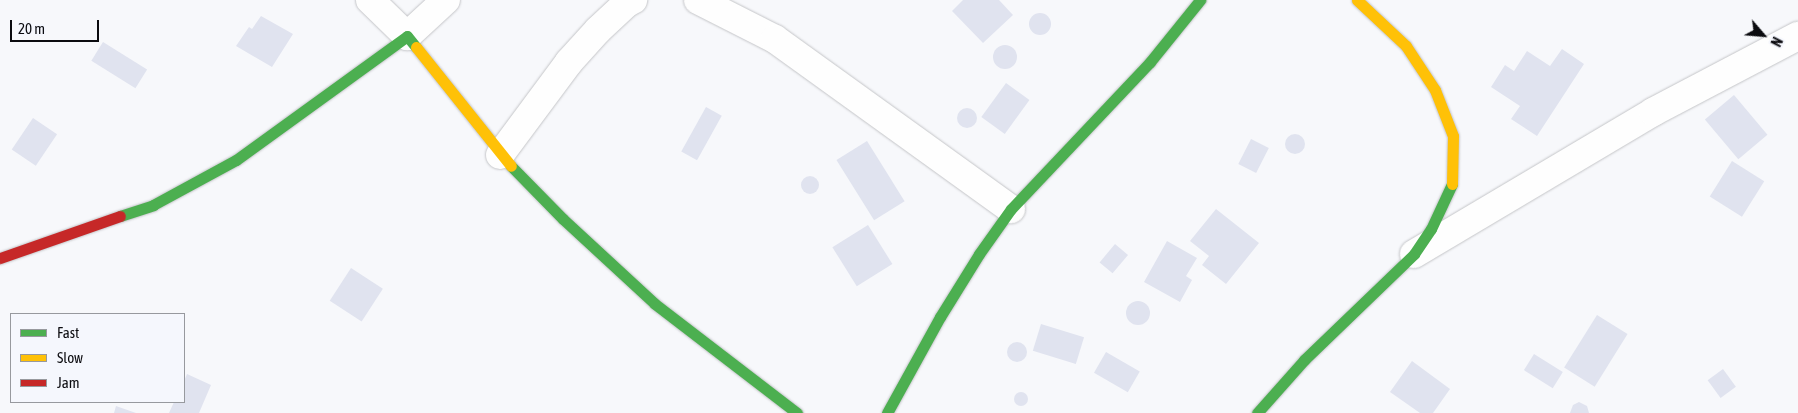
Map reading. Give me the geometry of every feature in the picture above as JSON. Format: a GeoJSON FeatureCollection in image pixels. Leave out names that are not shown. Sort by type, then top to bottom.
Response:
{"type":"FeatureCollection","features":[{"type":"Feature","properties":{"kind":"street"},"geometry":{"type":"LineString","coordinates":[[370,0],[407,36],[500,155],[603,258],[655,304],[797,413]]}},
{"type":"Feature","properties":{"kind":"street"},"geometry":{"type":"LineString","coordinates":[[0,258],[153,204],[236,160],[407,36],[446,0]]}},
{"type":"Feature","properties":{"kind":"street"},"geometry":{"type":"LineString","coordinates":[[500,155],[569,62],[598,30],[627,3],[633,0]]}},
{"type":"Feature","properties":{"kind":"street"},"geometry":{"type":"LineString","coordinates":[[698,0],[775,39],[1011,209]]}},
{"type":"Feature","properties":{"kind":"street"},"geometry":{"type":"LineString","coordinates":[[887,413],[940,317],[1011,209],[1124,91],[1200,0]]}},
{"type":"Feature","properties":{"kind":"street"},"geometry":{"type":"LineString","coordinates":[[1257,413],[1304,360],[1414,254],[1431,228],[1452,188],[1452,136],[1435,90],[1406,46],[1358,0]]}},
{"type":"Feature","properties":{"kind":"street"},"geometry":{"type":"LineString","coordinates":[[1414,254],[1652,112],[1798,36]]}},
{"type":"Feature","properties":{"kind":"building"},"geometry":{"type":"Polygon","coordinates":[[[963,0],[999,0],[1013,15],[983,43],[952,11],[963,0]]]}},
{"type":"Feature","properties":{"kind":"building"},"geometry":{"type":"Polygon","coordinates":[[[1040,13],[1050,20],[1051,24],[1044,34],[1040,35],[1030,28],[1029,24],[1036,14],[1040,13]]]}},
{"type":"Feature","properties":{"kind":"building"},"geometry":{"type":"Polygon","coordinates":[[[261,16],[293,34],[272,67],[236,46],[249,27],[252,29],[261,16]]]}},
{"type":"Feature","properties":{"kind":"building"},"geometry":{"type":"Polygon","coordinates":[[[103,42],[147,70],[135,88],[91,61],[103,42]]]}},
{"type":"Feature","properties":{"kind":"building"},"geometry":{"type":"Polygon","coordinates":[[[1005,45],[1014,48],[1017,57],[1014,66],[1005,69],[996,66],[993,57],[996,48],[1005,45]]]}},
{"type":"Feature","properties":{"kind":"building"},"geometry":{"type":"Polygon","coordinates":[[[1562,49],[1584,64],[1537,136],[1511,119],[1520,106],[1491,87],[1505,65],[1514,71],[1527,51],[1550,66],[1562,49]]]}},
{"type":"Feature","properties":{"kind":"building"},"geometry":{"type":"Polygon","coordinates":[[[1006,83],[1029,100],[1005,134],[981,117],[1006,83]]]}},
{"type":"Feature","properties":{"kind":"building"},"geometry":{"type":"Polygon","coordinates":[[[1734,95],[1767,135],[1738,159],[1705,119],[1734,95]]]}},
{"type":"Feature","properties":{"kind":"building"},"geometry":{"type":"Polygon","coordinates":[[[706,107],[722,116],[697,160],[681,152],[706,107]]]}},
{"type":"Feature","properties":{"kind":"building"},"geometry":{"type":"Polygon","coordinates":[[[967,108],[974,111],[977,118],[974,125],[967,128],[960,125],[957,118],[960,111],[967,108]]]}},
{"type":"Feature","properties":{"kind":"building"},"geometry":{"type":"Polygon","coordinates":[[[33,118],[57,134],[36,166],[12,150],[33,118]]]}},
{"type":"Feature","properties":{"kind":"building"},"geometry":{"type":"Polygon","coordinates":[[[1295,134],[1302,137],[1305,144],[1302,151],[1295,154],[1288,151],[1285,144],[1288,137],[1295,134]]]}},
{"type":"Feature","properties":{"kind":"building"},"geometry":{"type":"Polygon","coordinates":[[[1251,139],[1269,148],[1256,173],[1238,164],[1251,139]]]}},
{"type":"Feature","properties":{"kind":"building"},"geometry":{"type":"Polygon","coordinates":[[[867,141],[905,201],[874,220],[836,160],[867,141]]]}},
{"type":"Feature","properties":{"kind":"building"},"geometry":{"type":"Polygon","coordinates":[[[1732,161],[1764,181],[1742,217],[1710,197],[1732,161]]]}},
{"type":"Feature","properties":{"kind":"building"},"geometry":{"type":"Polygon","coordinates":[[[810,176],[816,179],[819,185],[816,191],[810,194],[804,191],[801,185],[804,179],[810,176]]]}},
{"type":"Feature","properties":{"kind":"building"},"geometry":{"type":"Polygon","coordinates":[[[1216,209],[1259,243],[1226,284],[1202,265],[1209,256],[1190,241],[1216,209]]]}},
{"type":"Feature","properties":{"kind":"building"},"geometry":{"type":"Polygon","coordinates":[[[868,225],[892,264],[857,286],[832,247],[868,225]]]}},
{"type":"Feature","properties":{"kind":"building"},"geometry":{"type":"Polygon","coordinates":[[[1167,241],[1197,258],[1186,276],[1192,280],[1180,302],[1144,282],[1167,241]]]}},
{"type":"Feature","properties":{"kind":"building"},"geometry":{"type":"Polygon","coordinates":[[[1115,244],[1128,255],[1113,273],[1100,262],[1115,244]]]}},
{"type":"Feature","properties":{"kind":"building"},"geometry":{"type":"Polygon","coordinates":[[[351,268],[383,289],[362,321],[330,301],[351,268]]]}},
{"type":"Feature","properties":{"kind":"building"},"geometry":{"type":"Polygon","coordinates":[[[1138,301],[1146,305],[1150,313],[1146,321],[1138,325],[1130,321],[1126,313],[1130,305],[1138,301]]]}},
{"type":"Feature","properties":{"kind":"building"},"geometry":{"type":"Polygon","coordinates":[[[1597,315],[1628,334],[1595,387],[1564,368],[1597,315]]]}},
{"type":"Feature","properties":{"kind":"building"},"geometry":{"type":"Polygon","coordinates":[[[1041,324],[1084,337],[1076,364],[1033,351],[1041,324]]]}},
{"type":"Feature","properties":{"kind":"building"},"geometry":{"type":"Polygon","coordinates":[[[1017,342],[1024,345],[1027,352],[1024,359],[1017,362],[1010,359],[1007,352],[1010,345],[1017,342]]]}},
{"type":"Feature","properties":{"kind":"building"},"geometry":{"type":"Polygon","coordinates":[[[1106,352],[1140,372],[1128,392],[1094,373],[1106,352]]]}},
{"type":"Feature","properties":{"kind":"building"},"geometry":{"type":"Polygon","coordinates":[[[1534,354],[1563,372],[1553,388],[1524,370],[1534,354]]]}},
{"type":"Feature","properties":{"kind":"building"},"geometry":{"type":"Polygon","coordinates":[[[1412,361],[1450,389],[1433,413],[1420,413],[1390,392],[1412,361]]]}},
{"type":"Feature","properties":{"kind":"building"},"geometry":{"type":"Polygon","coordinates":[[[1723,369],[1736,387],[1721,398],[1708,380],[1723,369]]]}},
{"type":"Feature","properties":{"kind":"building"},"geometry":{"type":"Polygon","coordinates":[[[187,374],[211,385],[199,413],[169,413],[174,403],[185,403],[185,379],[187,374]]]}},
{"type":"Feature","properties":{"kind":"building"},"geometry":{"type":"Polygon","coordinates":[[[1021,392],[1026,394],[1028,399],[1026,404],[1021,406],[1016,404],[1014,399],[1016,394],[1021,392]]]}},
{"type":"Feature","properties":{"kind":"building"},"geometry":{"type":"Polygon","coordinates":[[[1579,402],[1587,406],[1589,413],[1570,413],[1573,405],[1579,402]]]}},
{"type":"Feature","properties":{"kind":"building"},"geometry":{"type":"Polygon","coordinates":[[[116,406],[136,413],[114,413],[116,406]]]}},
{"type":"Feature","properties":{"kind":"traffic: fast"},"geometry":{"type":"LineString","coordinates":[[887,413],[940,317],[979,254],[1011,209],[1150,62],[1200,0]]}},
{"type":"Feature","properties":{"kind":"traffic: fast"},"geometry":{"type":"LineString","coordinates":[[120,216],[153,205],[236,160],[407,36],[416,47]]}},
{"type":"Feature","properties":{"kind":"traffic: fast"},"geometry":{"type":"LineString","coordinates":[[511,166],[563,219],[655,304],[797,413]]}},
{"type":"Feature","properties":{"kind":"traffic: fast"},"geometry":{"type":"LineString","coordinates":[[1257,413],[1304,360],[1414,254],[1431,229],[1452,184]]}},
{"type":"Feature","properties":{"kind":"traffic: slow"},"geometry":{"type":"LineString","coordinates":[[1357,0],[1406,46],[1435,90],[1453,136],[1452,184]]}},
{"type":"Feature","properties":{"kind":"traffic: slow"},"geometry":{"type":"LineString","coordinates":[[416,47],[511,166]]}},
{"type":"Feature","properties":{"kind":"traffic: jam"},"geometry":{"type":"LineString","coordinates":[[0,258],[120,216]]}}]}
